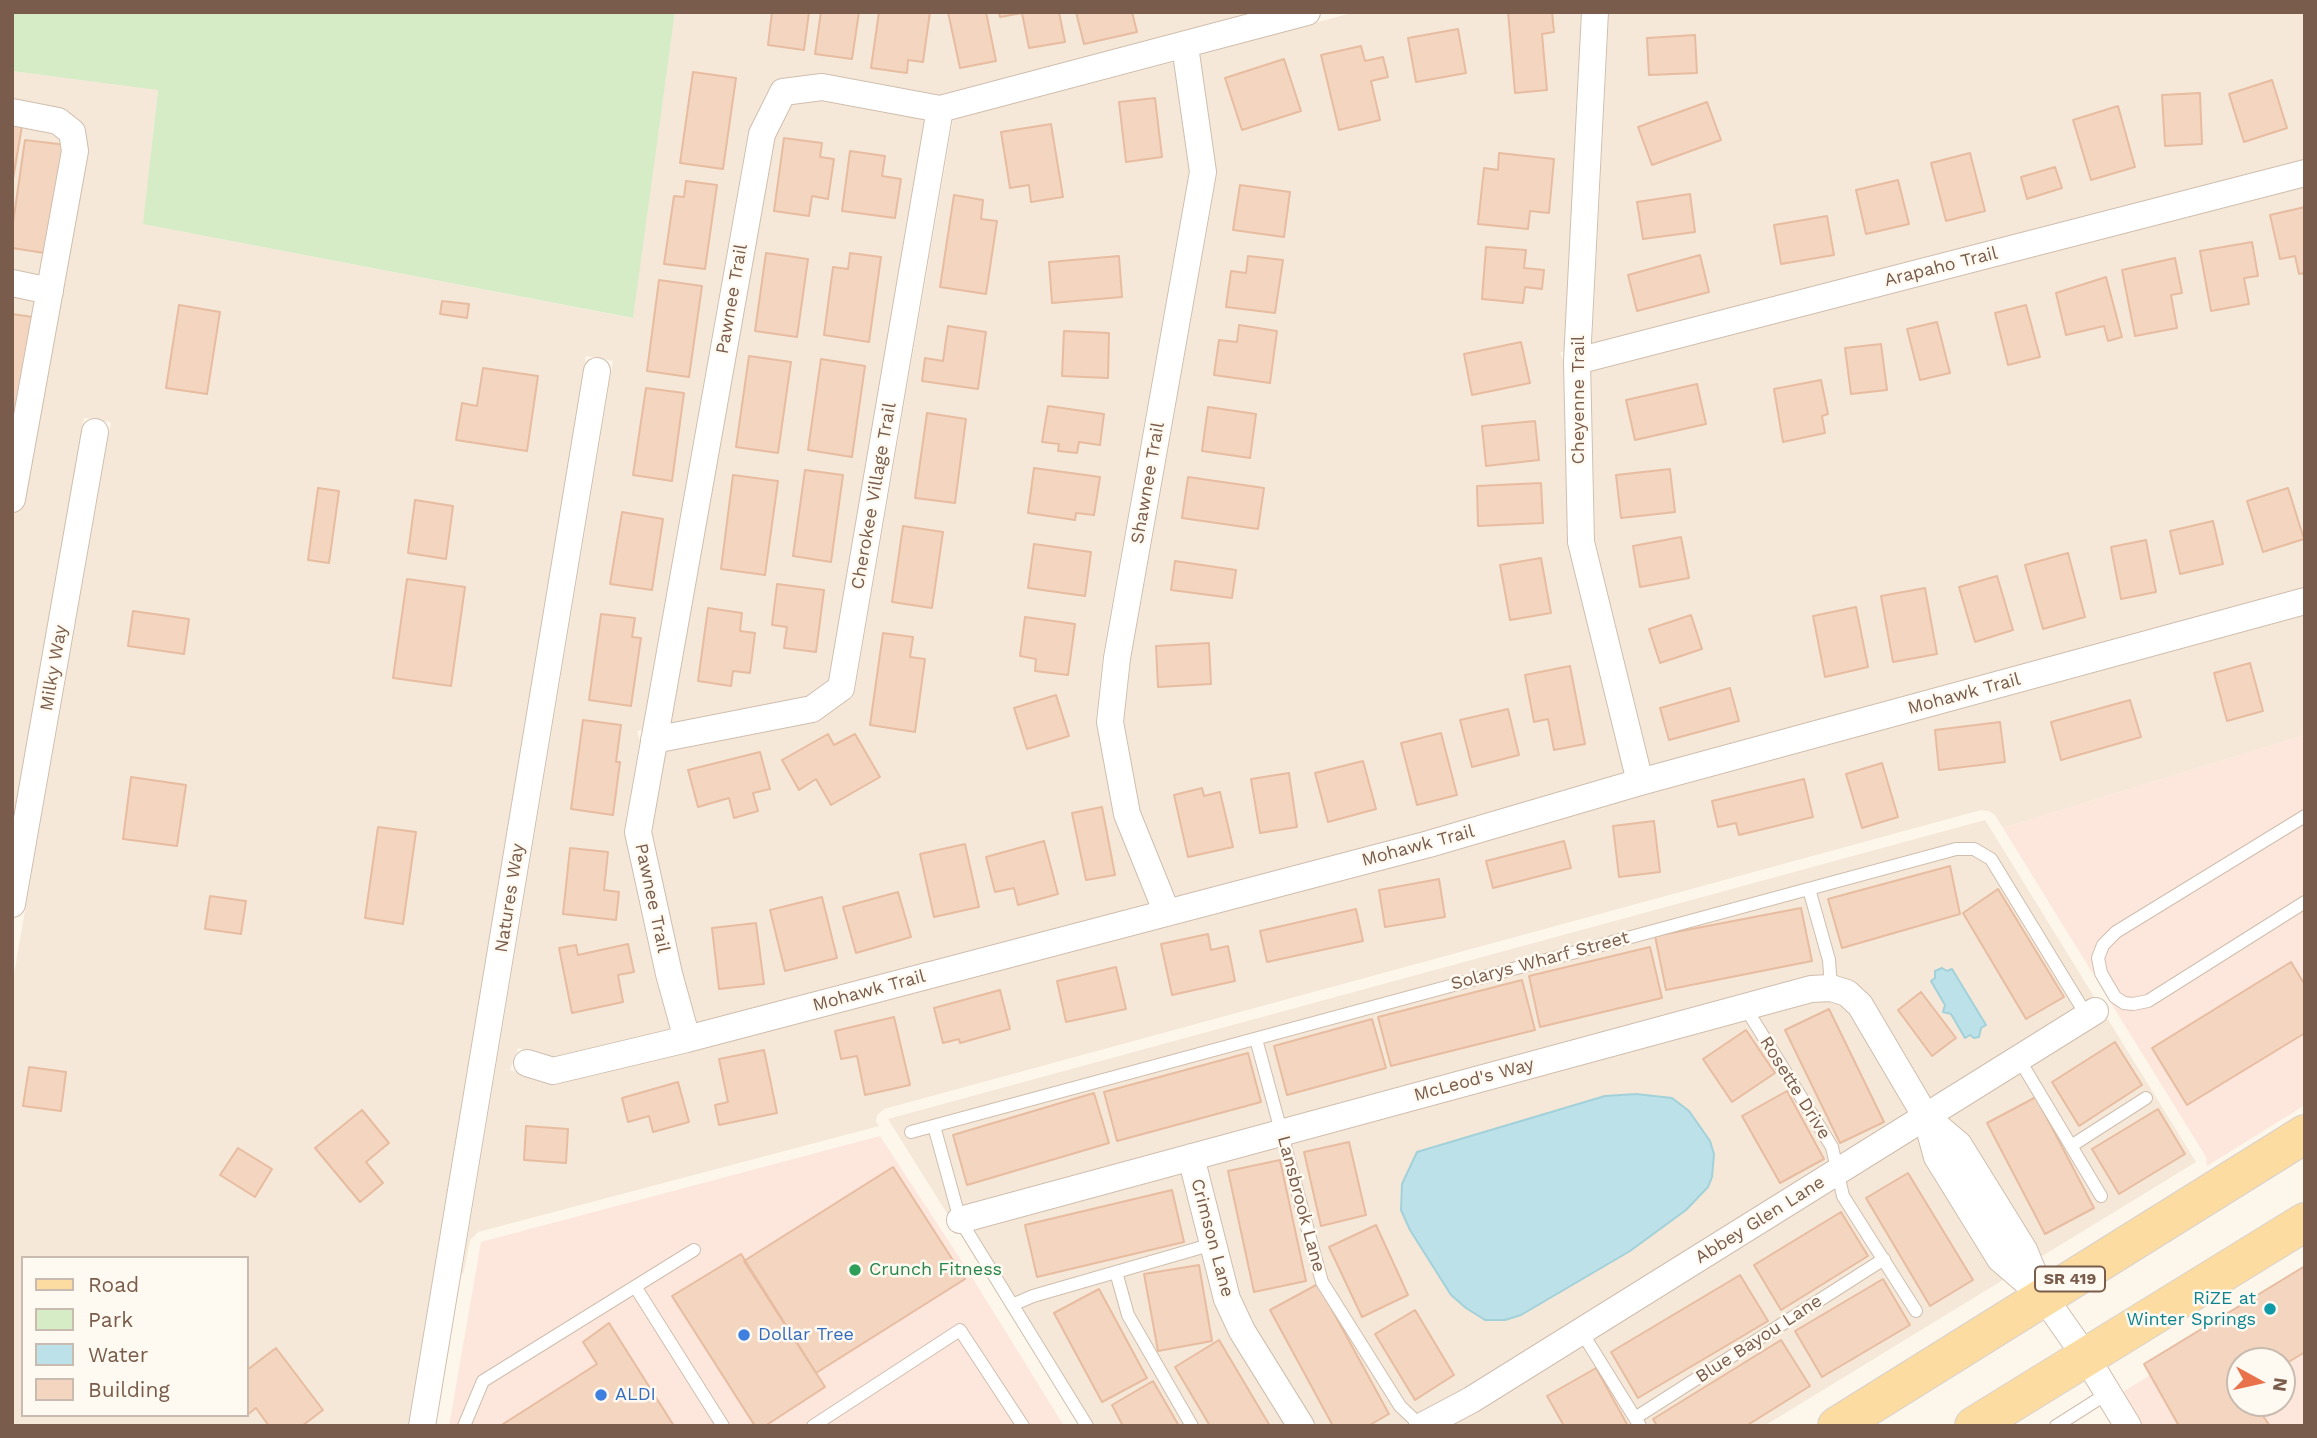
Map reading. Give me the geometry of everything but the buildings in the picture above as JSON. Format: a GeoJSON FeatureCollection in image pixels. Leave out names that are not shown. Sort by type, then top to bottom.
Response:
{"type":"FeatureCollection","features":[{"type":"Feature","properties":{"kind":"main road","name":"SR 419"},"geometry":{"type":"LineString","coordinates":[[1837,1426],[2305,1134]]}},
{"type":"Feature","properties":{"kind":"main road"},"geometry":{"type":"LineString","coordinates":[[1975,1426],[2305,1222]]}},
{"type":"Feature","properties":{"kind":"street","name":"Pawnee Trail"},"geometry":{"type":"LineString","coordinates":[[687,1039],[669,974],[638,832],[762,134],[783,92],[822,87],[940,109],[1307,12]]}},
{"type":"Feature","properties":{"kind":"street","name":"Cheyenne Trail"},"geometry":{"type":"LineString","coordinates":[[1595,12],[1577,361],[1581,542],[1640,782]]}},
{"type":"Feature","properties":{"kind":"street","name":"Shawnee Trail"},"geometry":{"type":"LineString","coordinates":[[1167,913],[1127,814],[1110,722],[1117,658],[1203,172],[1185,46]]}},
{"type":"Feature","properties":{"kind":"street","name":"Cherokee Village Trail"},"geometry":{"type":"LineString","coordinates":[[654,740],[812,709],[841,688],[940,109]]}},
{"type":"Feature","properties":{"kind":"street"},"geometry":{"type":"LineString","coordinates":[[12,112],[58,121],[72,132],[75,151],[16,455],[12,499]]}},
{"type":"Feature","properties":{"kind":"street","name":"Arapaho Trail"},"geometry":{"type":"LineString","coordinates":[[1577,361],[2305,173]]}},
{"type":"Feature","properties":{"kind":"street"},"geometry":{"type":"LineString","coordinates":[[12,284],[50,290]]}},
{"type":"Feature","properties":{"kind":"street","name":"Natures Way"},"geometry":{"type":"LineString","coordinates":[[422,1426],[597,371]]}},
{"type":"Feature","properties":{"kind":"street","name":"Milky Way"},"geometry":{"type":"LineString","coordinates":[[12,904],[95,432]]}},
{"type":"Feature","properties":{"kind":"street","name":"Mohawk Trail"},"geometry":{"type":"LineString","coordinates":[[527,1063],[553,1071],[687,1039],[1429,844],[1640,782],[2305,601]]}},
{"type":"Feature","properties":{"kind":"street"},"geometry":{"type":"LineString","coordinates":[[1831,988],[1847,993],[1860,1005],[1926,1117],[1959,1146],[2024,1250],[2043,1296],[2128,1426]]}},
{"type":"Feature","properties":{"kind":"street","name":"McLeod's Way"},"geometry":{"type":"LineString","coordinates":[[960,1220],[1811,989],[1831,988]]}},
{"type":"Feature","properties":{"kind":"street","name":"Abbey Glen Lane"},"geometry":{"type":"LineString","coordinates":[[1421,1426],[1471,1400],[2099,1008]]}},
{"type":"Feature","properties":{"kind":"street","name":"Crimson Lane"},"geometry":{"type":"LineString","coordinates":[[1191,1157],[1227,1299],[1242,1331],[1301,1426]]}},
{"type":"Feature","properties":{"kind":"lane"},"geometry":{"type":"LineString","coordinates":[[2302,909],[2148,1001],[2099,1008],[2101,973],[2098,957],[2103,945],[2116,932],[2305,816]]}},
{"type":"Feature","properties":{"kind":"lane","name":"Solarys Wharf Street"},"geometry":{"type":"LineString","coordinates":[[911,1132],[1956,849],[1974,849],[1991,859],[2099,1008]]}},
{"type":"Feature","properties":{"kind":"lane"},"geometry":{"type":"LineString","coordinates":[[1809,889],[1829,960],[1831,988]]}},
{"type":"Feature","properties":{"kind":"lane","name":"Rosette Drive"},"geometry":{"type":"LineString","coordinates":[[1745,1007],[1832,1147],[1838,1172]]}},
{"type":"Feature","properties":{"kind":"lane","name":"Lansbrook Lane"},"geometry":{"type":"LineString","coordinates":[[1256,1038],[1322,1282],[1400,1406],[1421,1426]]}},
{"type":"Feature","properties":{"kind":"lane"},"geometry":{"type":"LineString","coordinates":[[2019,1059],[2101,1196]]}},
{"type":"Feature","properties":{"kind":"lane"},"geometry":{"type":"LineString","coordinates":[[2071,1146],[2146,1098]]}},
{"type":"Feature","properties":{"kind":"lane"},"geometry":{"type":"LineString","coordinates":[[934,1126],[960,1220],[1087,1426]]}},
{"type":"Feature","properties":{"kind":"lane"},"geometry":{"type":"LineString","coordinates":[[1838,1172],[1843,1196],[1916,1311]]}},
{"type":"Feature","properties":{"kind":"lane"},"geometry":{"type":"LineString","coordinates":[[1012,1305],[1033,1296],[1213,1244]]}},
{"type":"Feature","properties":{"kind":"lane"},"geometry":{"type":"LineString","coordinates":[[464,1426],[483,1381],[694,1250]]}},
{"type":"Feature","properties":{"kind":"lane","name":"Blue Bayou Lane"},"geometry":{"type":"LineString","coordinates":[[1581,1331],[1638,1422],[1884,1259]]}},
{"type":"Feature","properties":{"kind":"lane"},"geometry":{"type":"LineString","coordinates":[[1116,1272],[1128,1315],[1192,1426]]}},
{"type":"Feature","properties":{"kind":"lane"},"geometry":{"type":"LineString","coordinates":[[636,1288],[723,1426]]}},
{"type":"Feature","properties":{"kind":"lane"},"geometry":{"type":"LineString","coordinates":[[813,1426],[960,1330],[1023,1426]]}},
{"type":"Feature","properties":{"kind":"lane"},"geometry":{"type":"LineString","coordinates":[[2056,1426],[2108,1393]]}},
{"type":"Feature","properties":{"kind":"shaded area"},"geometry":{"type":"Polygon","coordinates":[[[675,12],[1260,12],[939,96],[781,80],[770,87],[748,132],[642,730],[637,731],[640,741],[624,830],[655,976],[670,1030],[553,1059],[518,1048],[510,1070],[549,1083],[1656,792],[2305,615],[2305,735],[2003,828],[1995,815],[1981,810],[884,1109],[877,1115],[879,1126],[478,1232],[470,1240],[463,1275],[613,361],[586,356],[408,1426],[12,1426],[12,985],[111,422],[84,418],[12,825],[12,71],[158,89],[144,224],[632,318],[675,12]]]}},
{"type":"Feature","properties":{"kind":"shaded area"},"geometry":{"type":"Polygon","coordinates":[[[1355,12],[1581,12],[1564,351],[1560,353],[1564,362],[1568,542],[1624,773],[1424,832],[1176,898],[1140,811],[1124,722],[1131,659],[1217,174],[1200,54],[1355,12]]]}},
{"type":"Feature","properties":{"kind":"shaded area"},"geometry":{"type":"Polygon","coordinates":[[[1609,12],[2305,12],[2305,160],[1592,344],[1609,12]]]}},
{"type":"Feature","properties":{"kind":"shaded area"},"geometry":{"type":"Polygon","coordinates":[[[1174,62],[1189,171],[1103,655],[1096,720],[1113,815],[1150,905],[697,1023],[682,972],[652,833],[666,750],[821,719],[855,690],[953,119],[1174,62]]]}},
{"type":"Feature","properties":{"kind":"shaded area"},"geometry":{"type":"Polygon","coordinates":[[[822,100],[925,119],[829,681],[805,697],[671,724],[775,138],[793,103],[822,100]]]}},
{"type":"Feature","properties":{"kind":"shaded area"},"geometry":{"type":"Polygon","coordinates":[[[2305,186],[2305,589],[1650,766],[1595,541],[1591,370],[2305,186]]]}},
{"type":"Feature","properties":{"kind":"shaded area"},"geometry":{"type":"Polygon","coordinates":[[[2305,735],[2305,1105],[2207,1166],[2206,1157],[2003,828],[2305,735]]]}},
{"type":"Feature","properties":{"kind":"shaded area"},"geometry":{"type":"Polygon","coordinates":[[[1985,820],[2196,1162],[1764,1426],[1080,1426],[888,1119],[1985,820]]]}},
{"type":"Feature","properties":{"kind":"shaded area"},"geometry":{"type":"Polygon","coordinates":[[[880,1136],[1064,1426],[449,1426],[481,1242],[880,1136]]]}},
{"type":"Feature","properties":{"kind":"shaded area","name":"RiZE at Winter Springs"},"geometry":{"type":"Polygon","coordinates":[[[2305,1278],[2305,1426],[2143,1426],[2123,1392],[2305,1278]]]}},
{"type":"Feature","properties":{"kind":"green space"},"geometry":{"type":"Polygon","coordinates":[[[12,12],[675,12],[633,318],[143,224],[158,90],[12,71],[12,12]]]}},
{"type":"Feature","properties":{"kind":"water"},"geometry":{"type":"Polygon","coordinates":[[[1942,968],[1947,971],[1952,969],[1986,1025],[1981,1028],[1979,1037],[1970,1035],[1965,1038],[1951,1014],[1943,1012],[1945,1005],[1931,981],[1935,978],[1935,971],[1942,968]]]}},
{"type":"Feature","properties":{"kind":"water"},"geometry":{"type":"Polygon","coordinates":[[[1636,1094],[1672,1098],[1689,1111],[1710,1141],[1714,1154],[1712,1177],[1708,1187],[1686,1210],[1630,1251],[1521,1315],[1505,1320],[1485,1320],[1466,1308],[1451,1295],[1410,1230],[1401,1210],[1402,1184],[1417,1152],[1605,1096],[1636,1094]]]}},
{"type":"Feature","properties":{"kind":"place","name":"Crunch Fitness"},"geometry":{"type":"Point","coordinates":[855,1270]}},
{"type":"Feature","properties":{"kind":"place","name":"RiZE at Winter Springs"},"geometry":{"type":"Point","coordinates":[2270,1309]}},
{"type":"Feature","properties":{"kind":"place","name":"Dollar Tree"},"geometry":{"type":"Point","coordinates":[744,1335]}},
{"type":"Feature","properties":{"kind":"place","name":"ALDI"},"geometry":{"type":"Point","coordinates":[601,1395]}}]}
